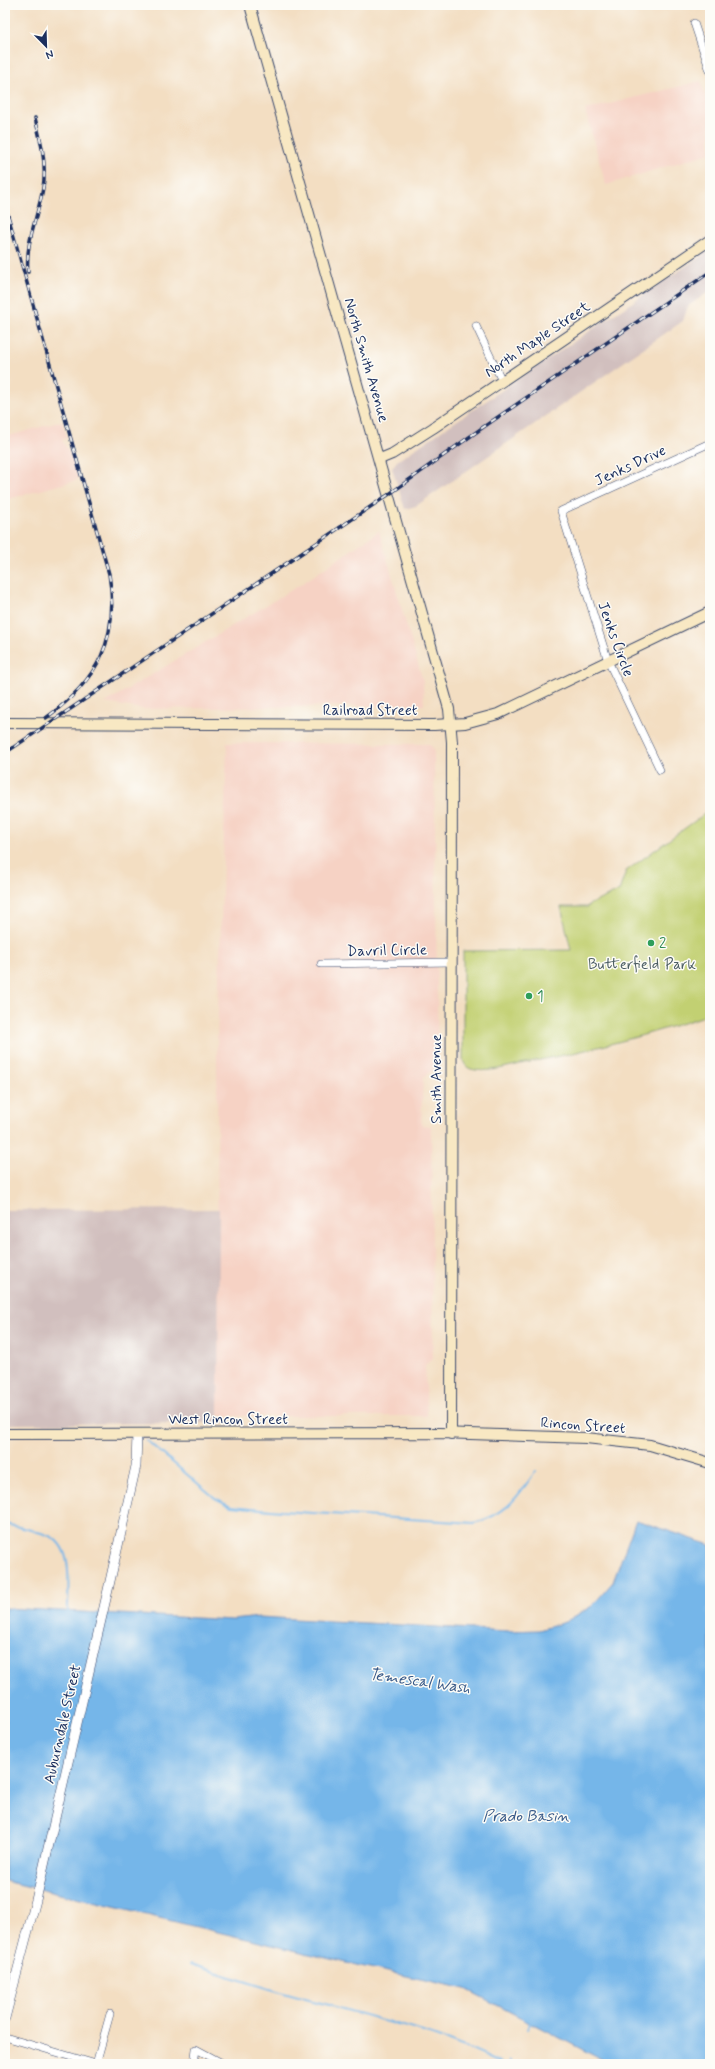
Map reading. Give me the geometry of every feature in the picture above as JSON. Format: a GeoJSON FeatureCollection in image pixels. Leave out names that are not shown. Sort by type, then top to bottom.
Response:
{"type":"FeatureCollection","features":[{"type":"Feature","properties":{"kind":"main road","name":"North Smith Avenue"},"geometry":{"type":"LineString","coordinates":[[250,5],[380,459],[449,709],[451,724]]}},
{"type":"Feature","properties":{"kind":"main road","name":"North Maple Street"},"geometry":{"type":"LineString","coordinates":[[380,459],[398,451],[710,240]]}},
{"type":"Feature","properties":{"kind":"main road","name":"Railroad Street"},"geometry":{"type":"LineString","coordinates":[[5,724],[451,724],[475,722],[498,714],[710,612]]}},
{"type":"Feature","properties":{"kind":"main road","name":"Smith Avenue"},"geometry":{"type":"LineString","coordinates":[[451,724],[451,1434]]}},
{"type":"Feature","properties":{"kind":"main road","name":"West Rincon Street"},"geometry":{"type":"LineString","coordinates":[[5,1434],[451,1434]]}},
{"type":"Feature","properties":{"kind":"main road","name":"Rincon Street"},"geometry":{"type":"LineString","coordinates":[[451,1434],[614,1440],[650,1445],[710,1463]]}},
{"type":"Feature","properties":{"kind":"street"},"geometry":{"type":"LineString","coordinates":[[694,23],[710,71]]}},
{"type":"Feature","properties":{"kind":"street"},"geometry":{"type":"LineString","coordinates":[[476,326],[502,381]]}},
{"type":"Feature","properties":{"kind":"street","name":"Jenks Drive"},"geometry":{"type":"LineString","coordinates":[[561,511],[710,443]]}},
{"type":"Feature","properties":{"kind":"street","name":"Jenks Circle"},"geometry":{"type":"LineString","coordinates":[[561,511],[608,661],[660,770]]}},
{"type":"Feature","properties":{"kind":"street","name":"Davril Circle"},"geometry":{"type":"LineString","coordinates":[[321,964],[452,962]]}},
{"type":"Feature","properties":{"kind":"street","name":"Auburndale Street"},"geometry":{"type":"LineString","coordinates":[[5,2018],[36,1900],[108,1590],[136,1466],[137,1434]]}},
{"type":"Feature","properties":{"kind":"street"},"geometry":{"type":"LineString","coordinates":[[5,2037],[96,2064],[110,2014]]}},
{"type":"Feature","properties":{"kind":"street"},"geometry":{"type":"LineString","coordinates":[[194,2064],[196,2049],[224,2064]]}},
{"type":"Feature","properties":{"kind":"shaded area"},"geometry":{"type":"Polygon","coordinates":[[[701,81],[710,112],[710,153],[606,185],[585,110],[701,81]]]}},
{"type":"Feature","properties":{"kind":"shaded area"},"geometry":{"type":"Polygon","coordinates":[[[710,250],[710,291],[688,306],[683,321],[416,506],[405,509],[392,468],[397,461],[710,250]]]}},
{"type":"Feature","properties":{"kind":"shaded area"},"geometry":{"type":"Polygon","coordinates":[[[62,421],[67,438],[62,440],[73,460],[78,476],[77,480],[5,500],[5,437],[62,421]]]}},
{"type":"Feature","properties":{"kind":"shaded area"},"geometry":{"type":"Polygon","coordinates":[[[379,531],[423,681],[424,705],[143,709],[105,703],[303,583],[379,531]]]}},
{"type":"Feature","properties":{"kind":"shaded area"},"geometry":{"type":"Polygon","coordinates":[[[227,743],[429,744],[434,749],[438,1067],[423,1077],[421,1125],[431,1126],[433,1359],[425,1365],[427,1416],[218,1416],[217,1040],[227,743]]]}},
{"type":"Feature","properties":{"kind":"shaded area"},"geometry":{"type":"Polygon","coordinates":[[[219,1209],[218,1423],[5,1424],[5,1210],[219,1209]]]}},
{"type":"Feature","properties":{"kind":"green space","name":"Butterfield Park"},"geometry":{"type":"Polygon","coordinates":[[[710,810],[710,1014],[641,1036],[505,1068],[483,1071],[467,1067],[463,1060],[463,951],[571,950],[561,907],[588,907],[588,905],[619,891],[626,871],[710,810]]]}},
{"type":"Feature","properties":{"kind":"water","name":"Prado Basin"},"geometry":{"type":"Polygon","coordinates":[[[636,1520],[710,1545],[710,2064],[610,2064],[466,1989],[347,1963],[5,1881],[5,1608],[233,1620],[259,1617],[508,1631],[539,1630],[565,1622],[592,1606],[613,1582],[636,1520]]]}},
{"type":"Feature","properties":{"kind":"waterway"},"geometry":{"type":"LineString","coordinates":[[146,1440],[215,1498],[231,1506],[281,1511],[474,1523],[495,1515],[504,1509],[517,1497],[536,1471]]}},
{"type":"Feature","properties":{"kind":"waterway"},"geometry":{"type":"LineString","coordinates":[[5,1524],[47,1535],[56,1541],[62,1548],[68,1569],[68,1614]]}},
{"type":"Feature","properties":{"kind":"waterway"},"geometry":{"type":"LineString","coordinates":[[190,1964],[272,1990],[390,2022],[435,2036],[479,2053],[501,2064]]}},
{"type":"Feature","properties":{"kind":"waterway"},"geometry":{"type":"LineString","coordinates":[[527,2028],[531,2021]]}},
{"type":"Feature","properties":{"kind":"railway"},"geometry":{"type":"LineString","coordinates":[[28,272],[28,250],[41,199],[44,179],[43,153],[35,118]]}},
{"type":"Feature","properties":{"kind":"railway"},"geometry":{"type":"LineString","coordinates":[[5,205],[109,574],[112,597],[108,638],[92,673],[64,704],[46,718]]}},
{"type":"Feature","properties":{"kind":"railway"},"geometry":{"type":"LineString","coordinates":[[5,753],[388,495],[482,428],[710,272]]}},
{"type":"Feature","properties":{"kind":"place","name":"2"},"geometry":{"type":"Point","coordinates":[651,943]}},
{"type":"Feature","properties":{"kind":"place","name":"1"},"geometry":{"type":"Point","coordinates":[529,996]}},
{"type":"Feature","properties":{"kind":"water label","name":"Temescal Wash"},"geometry":{"type":"Point","coordinates":[420,1680]}}]}
